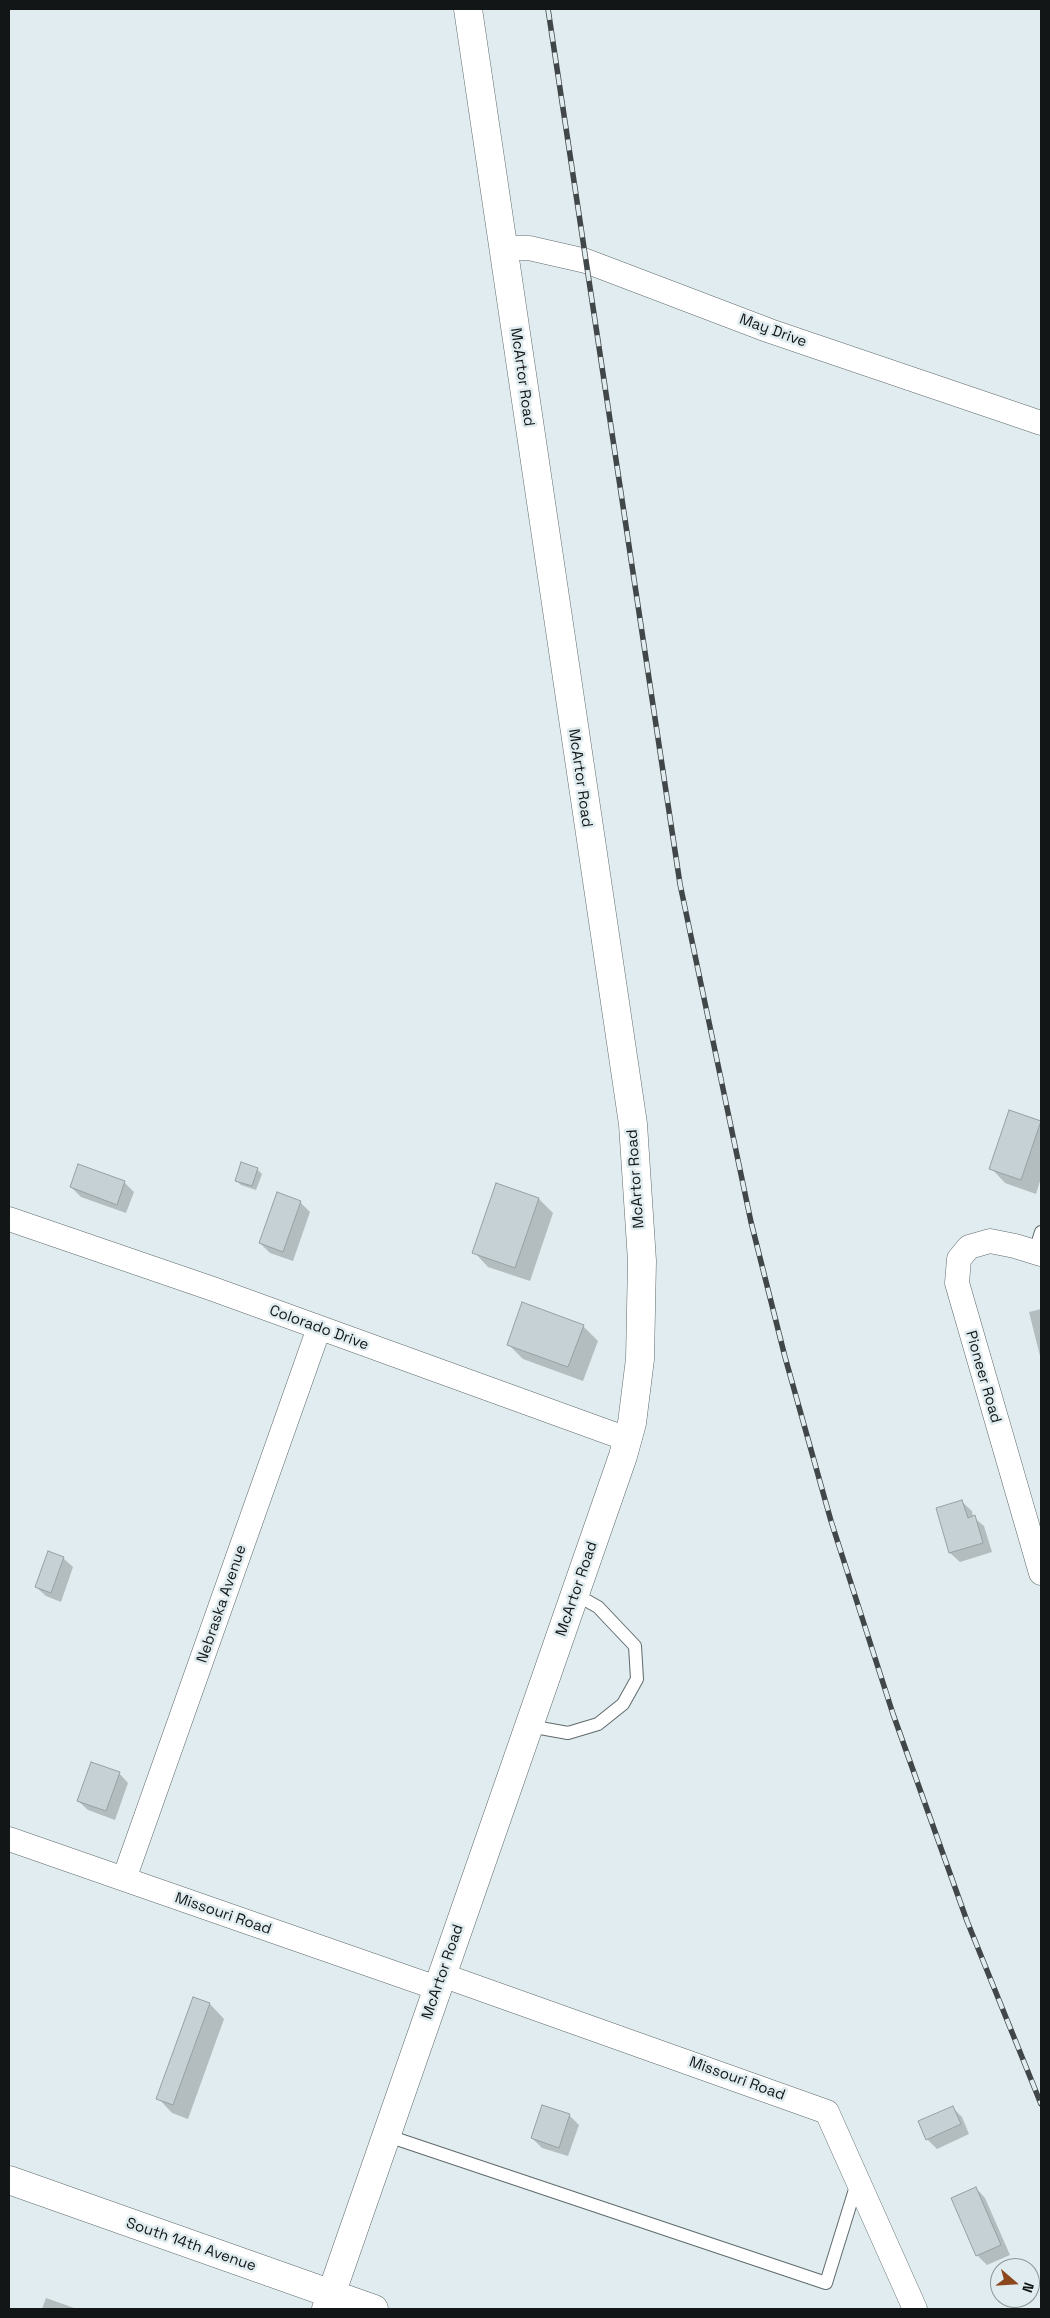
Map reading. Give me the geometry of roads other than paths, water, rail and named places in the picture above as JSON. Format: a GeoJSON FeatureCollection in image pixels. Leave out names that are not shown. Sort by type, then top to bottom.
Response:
{"type":"FeatureCollection","features":[{"type":"Feature","properties":{"kind":"main road","name":"McArtor Road"},"geometry":{"type":"LineString","coordinates":[[328,2302],[627,1440],[632,1423],[640,1358],[642,1261],[632,1124],[468,9]]}},
{"type":"Feature","properties":{"kind":"main road","name":"South 14th Avenue"},"geometry":{"type":"LineString","coordinates":[[9,2180],[328,2302],[374,2309]]}},
{"type":"Feature","properties":{"kind":"street","name":"May Drive"},"geometry":{"type":"LineString","coordinates":[[504,248],[529,248],[586,261],[770,331],[1041,423]]}},
{"type":"Feature","properties":{"kind":"street","name":"Colorado Drive"},"geometry":{"type":"LineString","coordinates":[[9,1219],[319,1328],[627,1440]]}},
{"type":"Feature","properties":{"kind":"street","name":"Pioneer Road"},"geometry":{"type":"LineString","coordinates":[[1039,1246],[990,1241],[969,1247],[959,1260],[956,1283],[1041,1573]]}},
{"type":"Feature","properties":{"kind":"street","name":"Nebraska Avenue"},"geometry":{"type":"LineString","coordinates":[[124,1880],[319,1328]]}},
{"type":"Feature","properties":{"kind":"street","name":"Missouri Road"},"geometry":{"type":"LineString","coordinates":[[9,1839],[124,1880],[440,1982],[827,2112],[915,2309]]}},
{"type":"Feature","properties":{"kind":"lane"},"geometry":{"type":"LineString","coordinates":[[529,1726],[568,1733],[598,1724],[623,1704],[637,1679],[635,1646],[598,1607],[575,1594]]}},
{"type":"Feature","properties":{"kind":"lane"},"geometry":{"type":"LineString","coordinates":[[385,2135],[826,2283],[858,2180]]}},
{"type":"Feature","properties":{"kind":"railway"},"geometry":{"type":"LineString","coordinates":[[548,9],[680,884],[751,1222],[785,1357],[831,1521],[893,1714],[967,1921],[1041,2104]]}}]}
